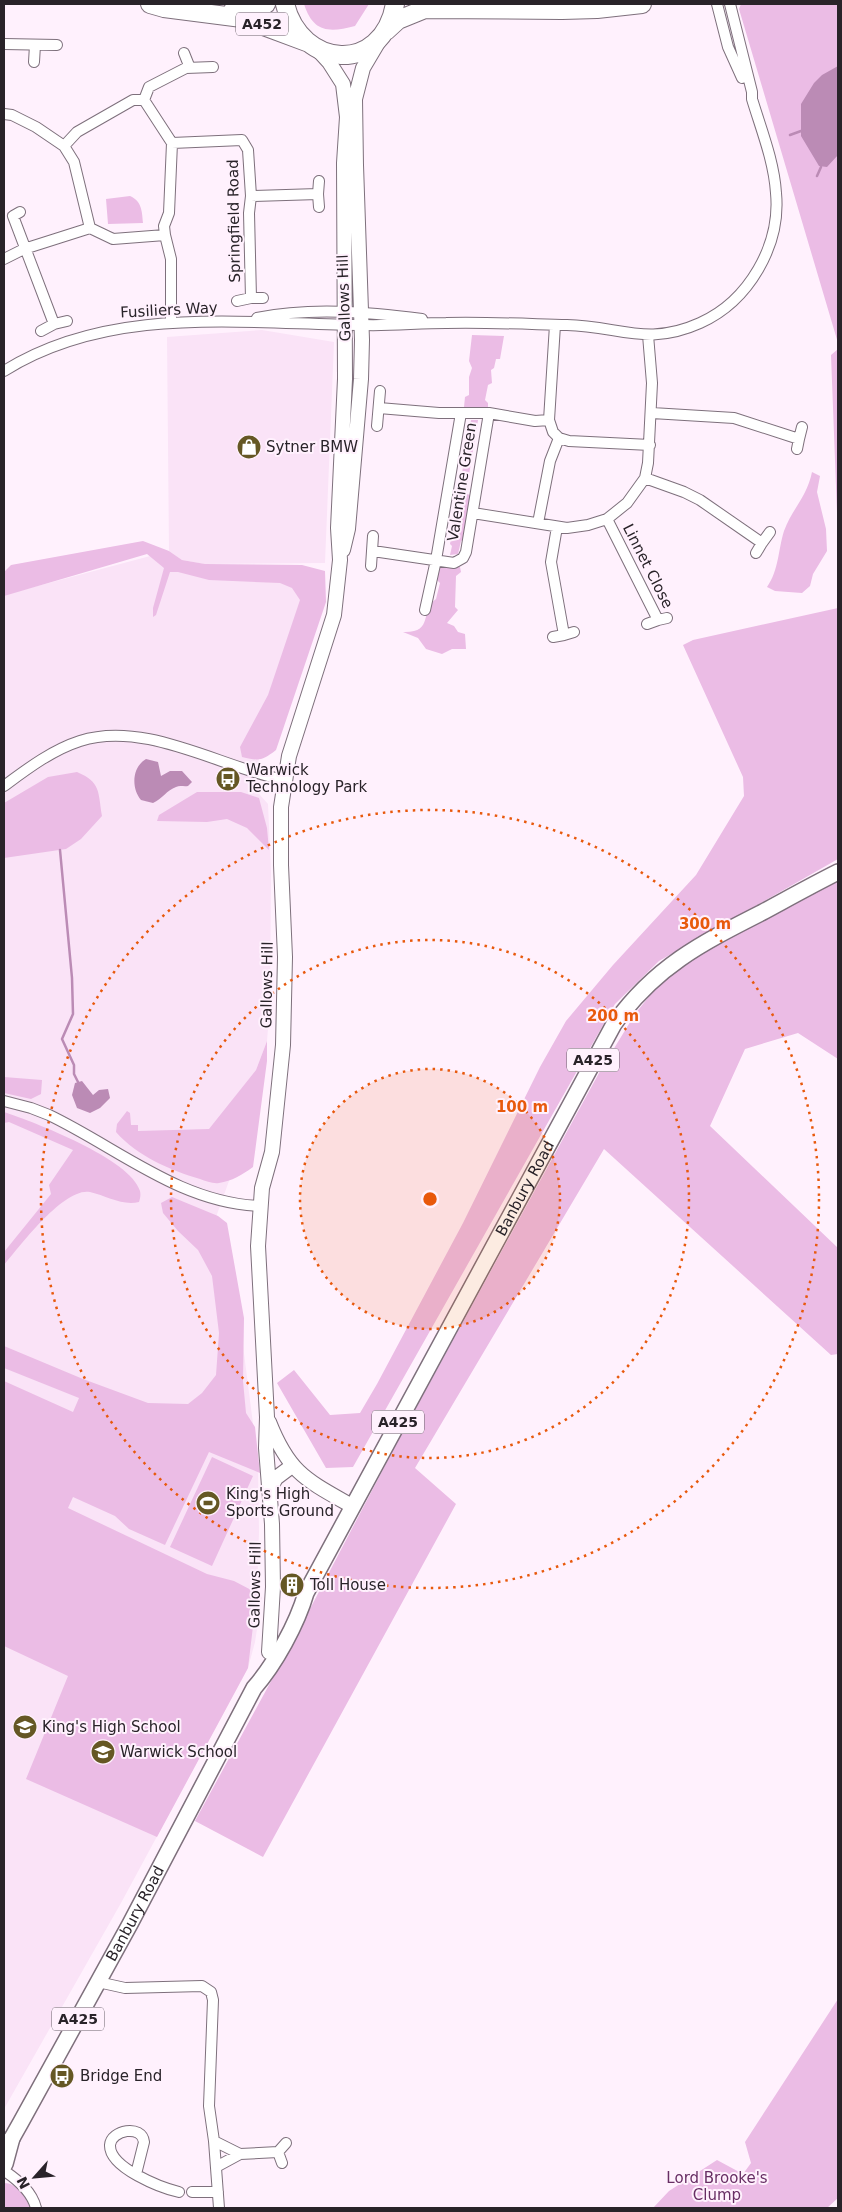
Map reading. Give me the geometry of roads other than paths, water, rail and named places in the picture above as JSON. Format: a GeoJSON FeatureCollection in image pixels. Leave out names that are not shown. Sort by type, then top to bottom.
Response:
{"type":"FeatureCollection","features":[{"type":"Feature","properties":{"kind":"highway","name":"A452"},"geometry":{"type":"LineString","coordinates":[[145,4],[242,18],[262,24],[314,46]]}},
{"type":"Feature","properties":{"kind":"highway","name":"A452"},"geometry":{"type":"LineString","coordinates":[[183,4],[249,10],[266,4]]}},
{"type":"Feature","properties":{"kind":"highway"},"geometry":{"type":"LineString","coordinates":[[285,4],[291,22],[314,46],[334,54],[354,53],[366,48],[398,20],[425,9],[562,10],[597,9],[642,4]]}},
{"type":"Feature","properties":{"kind":"highway"},"geometry":{"type":"LineString","coordinates":[[383,35],[395,4]]}},
{"type":"Feature","properties":{"kind":"main road","name":"Banbury Road"},"geometry":{"type":"LineString","coordinates":[[254,1688],[258,1671],[291,1610],[306,1593],[598,1051],[626,1008],[647,984],[690,951],[838,872]]}},
{"type":"Feature","properties":{"kind":"main road","name":"Banbury Road"},"geometry":{"type":"LineString","coordinates":[[5,2169],[8,2142],[98,1982],[254,1688],[267,1672],[302,1609],[306,1593]]}},
{"type":"Feature","properties":{"kind":"street"},"geometry":{"type":"LineString","coordinates":[[717,4],[728,47],[738,66],[747,93],[752,99]]}},
{"type":"Feature","properties":{"kind":"street"},"geometry":{"type":"LineString","coordinates":[[730,4],[752,92],[752,99]]}},
{"type":"Feature","properties":{"kind":"street","name":"Gallows Hill"},"geometry":{"type":"LineString","coordinates":[[340,560],[348,529],[361,379],[362,319],[355,99],[363,68],[383,35]]}},
{"type":"Feature","properties":{"kind":"street"},"geometry":{"type":"LineString","coordinates":[[4,44],[57,45]]}},
{"type":"Feature","properties":{"kind":"street"},"geometry":{"type":"LineString","coordinates":[[34,62],[35,45]]}},
{"type":"Feature","properties":{"kind":"street","name":"Gallows Hill"},"geometry":{"type":"LineString","coordinates":[[269,1652],[272,1524],[266,1448],[267,1417],[258,1268],[262,1188],[280,1118],[285,957],[280,832],[284,780],[295,735],[334,615],[338,590],[340,560],[338,528],[344,426],[346,318],[345,96],[339,77],[314,46]]}},
{"type":"Feature","properties":{"kind":"street"},"geometry":{"type":"LineString","coordinates":[[184,53],[190,68]]}},
{"type":"Feature","properties":{"kind":"street"},"geometry":{"type":"LineString","coordinates":[[144,100],[149,87],[186,68],[214,67]]}},
{"type":"Feature","properties":{"kind":"street","name":"Fusiliers Way"},"geometry":{"type":"LineString","coordinates":[[4,371],[37,353],[88,334],[127,327],[171,323],[346,318],[448,323],[589,326],[648,335],[668,334],[700,323],[718,313],[736,299],[751,280],[771,242],[775,220],[776,193],[772,168],[752,99]]}},
{"type":"Feature","properties":{"kind":"street"},"geometry":{"type":"LineString","coordinates":[[64,146],[77,132],[133,100],[144,100]]}},
{"type":"Feature","properties":{"kind":"street"},"geometry":{"type":"LineString","coordinates":[[144,100],[172,143],[169,213],[164,226],[171,259],[171,323]]}},
{"type":"Feature","properties":{"kind":"street"},"geometry":{"type":"LineString","coordinates":[[4,114],[12,115],[36,127],[64,146],[74,162],[89,225],[112,239],[165,235]]}},
{"type":"Feature","properties":{"kind":"street","name":"Springfield Road"},"geometry":{"type":"LineString","coordinates":[[172,143],[242,140],[248,150],[251,196],[249,213],[251,298],[238,301]]}},
{"type":"Feature","properties":{"kind":"street"},"geometry":{"type":"LineString","coordinates":[[318,181],[319,207]]}},
{"type":"Feature","properties":{"kind":"street"},"geometry":{"type":"LineString","coordinates":[[251,196],[318,194]]}},
{"type":"Feature","properties":{"kind":"street"},"geometry":{"type":"LineString","coordinates":[[15,212],[24,249],[54,324]]}},
{"type":"Feature","properties":{"kind":"street"},"geometry":{"type":"LineString","coordinates":[[4,258],[89,225]]}},
{"type":"Feature","properties":{"kind":"street"},"geometry":{"type":"LineString","coordinates":[[251,298],[263,298]]}},
{"type":"Feature","properties":{"kind":"street"},"geometry":{"type":"LineString","coordinates":[[41,331],[54,324],[68,321]]}},
{"type":"Feature","properties":{"kind":"street"},"geometry":{"type":"LineString","coordinates":[[554,325],[549,420],[553,432],[559,438],[569,441],[650,445]]}},
{"type":"Feature","properties":{"kind":"street"},"geometry":{"type":"LineString","coordinates":[[473,513],[557,527],[578,527],[607,519],[627,503],[645,478],[650,445],[652,382],[648,335]]}},
{"type":"Feature","properties":{"kind":"street"},"geometry":{"type":"LineString","coordinates":[[377,426],[380,391]]}},
{"type":"Feature","properties":{"kind":"street"},"geometry":{"type":"LineString","coordinates":[[379,408],[489,413],[535,421],[549,420]]}},
{"type":"Feature","properties":{"kind":"street"},"geometry":{"type":"LineString","coordinates":[[425,610],[436,560],[461,413]]}},
{"type":"Feature","properties":{"kind":"street","name":"Valentine Green"},"geometry":{"type":"LineString","coordinates":[[373,550],[454,563],[463,558],[466,552],[473,513],[489,413]]}},
{"type":"Feature","properties":{"kind":"street"},"geometry":{"type":"LineString","coordinates":[[652,413],[734,418],[799,439]]}},
{"type":"Feature","properties":{"kind":"street"},"geometry":{"type":"LineString","coordinates":[[797,449],[802,427]]}},
{"type":"Feature","properties":{"kind":"street"},"geometry":{"type":"LineString","coordinates":[[538,523],[550,461],[559,438]]}},
{"type":"Feature","properties":{"kind":"street"},"geometry":{"type":"LineString","coordinates":[[645,478],[700,500],[762,543]]}},
{"type":"Feature","properties":{"kind":"street","name":"Linnet Close"},"geometry":{"type":"LineString","coordinates":[[607,519],[662,619],[647,624]]}},
{"type":"Feature","properties":{"kind":"street"},"geometry":{"type":"LineString","coordinates":[[557,527],[551,562],[564,634]]}},
{"type":"Feature","properties":{"kind":"street"},"geometry":{"type":"LineString","coordinates":[[756,553],[770,532]]}},
{"type":"Feature","properties":{"kind":"street"},"geometry":{"type":"LineString","coordinates":[[372,566],[373,536]]}},
{"type":"Feature","properties":{"kind":"street"},"geometry":{"type":"LineString","coordinates":[[553,637],[574,632]]}},
{"type":"Feature","properties":{"kind":"street"},"geometry":{"type":"LineString","coordinates":[[4,786],[65,747],[104,735],[139,737],[163,743],[233,766],[284,780]]}},
{"type":"Feature","properties":{"kind":"street"},"geometry":{"type":"LineString","coordinates":[[4,1101],[49,1115],[162,1178],[202,1196],[233,1203],[260,1206]]}},
{"type":"Feature","properties":{"kind":"street","name":"Gallows Hill"},"geometry":{"type":"LineString","coordinates":[[267,1417],[278,1444],[292,1466],[308,1480],[352,1506]]}},
{"type":"Feature","properties":{"kind":"street"},"geometry":{"type":"LineString","coordinates":[[270,1489],[279,1476],[292,1466]]}},
{"type":"Feature","properties":{"kind":"street"},"geometry":{"type":"LineString","coordinates":[[98,1982],[125,1988],[202,1986],[211,1992],[213,2020],[209,2106],[214,2141],[219,2208]]}},
{"type":"Feature","properties":{"kind":"street"},"geometry":{"type":"LineString","coordinates":[[214,2141],[240,2154]]}},
{"type":"Feature","properties":{"kind":"street"},"geometry":{"type":"LineString","coordinates":[[216,2168],[240,2154],[278,2152],[286,2143]]}},
{"type":"Feature","properties":{"kind":"street"},"geometry":{"type":"LineString","coordinates":[[278,2152],[282,2163]]}},
{"type":"Feature","properties":{"kind":"street"},"geometry":{"type":"LineString","coordinates":[[5,2169],[32,2197],[36,2208]]}},
{"type":"Feature","properties":{"kind":"street"},"geometry":{"type":"LineString","coordinates":[[136,2174],[152,2183],[179,2192]]}},
{"type":"Feature","properties":{"kind":"street"},"geometry":{"type":"LineString","coordinates":[[192,2192],[218,2192]]}},
{"type":"Feature","properties":{"kind":"waterway"},"geometry":{"type":"LineString","coordinates":[[790,135],[801,131]]}},
{"type":"Feature","properties":{"kind":"waterway"},"geometry":{"type":"LineString","coordinates":[[817,176],[821,167]]}},
{"type":"Feature","properties":{"kind":"waterway"},"geometry":{"type":"LineString","coordinates":[[60,850],[72,978],[73,1014],[62,1039],[74,1065],[74,1074],[78,1082]]}},
{"type":"Feature","properties":{"kind":"place","name":"Sytner BMW"},"geometry":{"type":"Point","coordinates":[249,447]}},
{"type":"Feature","properties":{"kind":"place","name":"Warwick Technology Park"},"geometry":{"type":"Point","coordinates":[228,779]}},
{"type":"Feature","properties":{"kind":"place","name":"King's High Sports Ground"},"geometry":{"type":"Point","coordinates":[208,1503]}},
{"type":"Feature","properties":{"kind":"place","name":"Toll House"},"geometry":{"type":"Point","coordinates":[292,1585]}},
{"type":"Feature","properties":{"kind":"place","name":"King's High School"},"geometry":{"type":"Point","coordinates":[25,1727]}},
{"type":"Feature","properties":{"kind":"place","name":"Warwick School"},"geometry":{"type":"Point","coordinates":[103,1752]}},
{"type":"Feature","properties":{"kind":"place","name":"Bridge End"},"geometry":{"type":"Point","coordinates":[62,2076]}},
{"type":"Feature","properties":{"kind":"park label","name":"Lord Brooke's Clump"},"geometry":{"type":"Point","coordinates":[717,2186]}}]}
